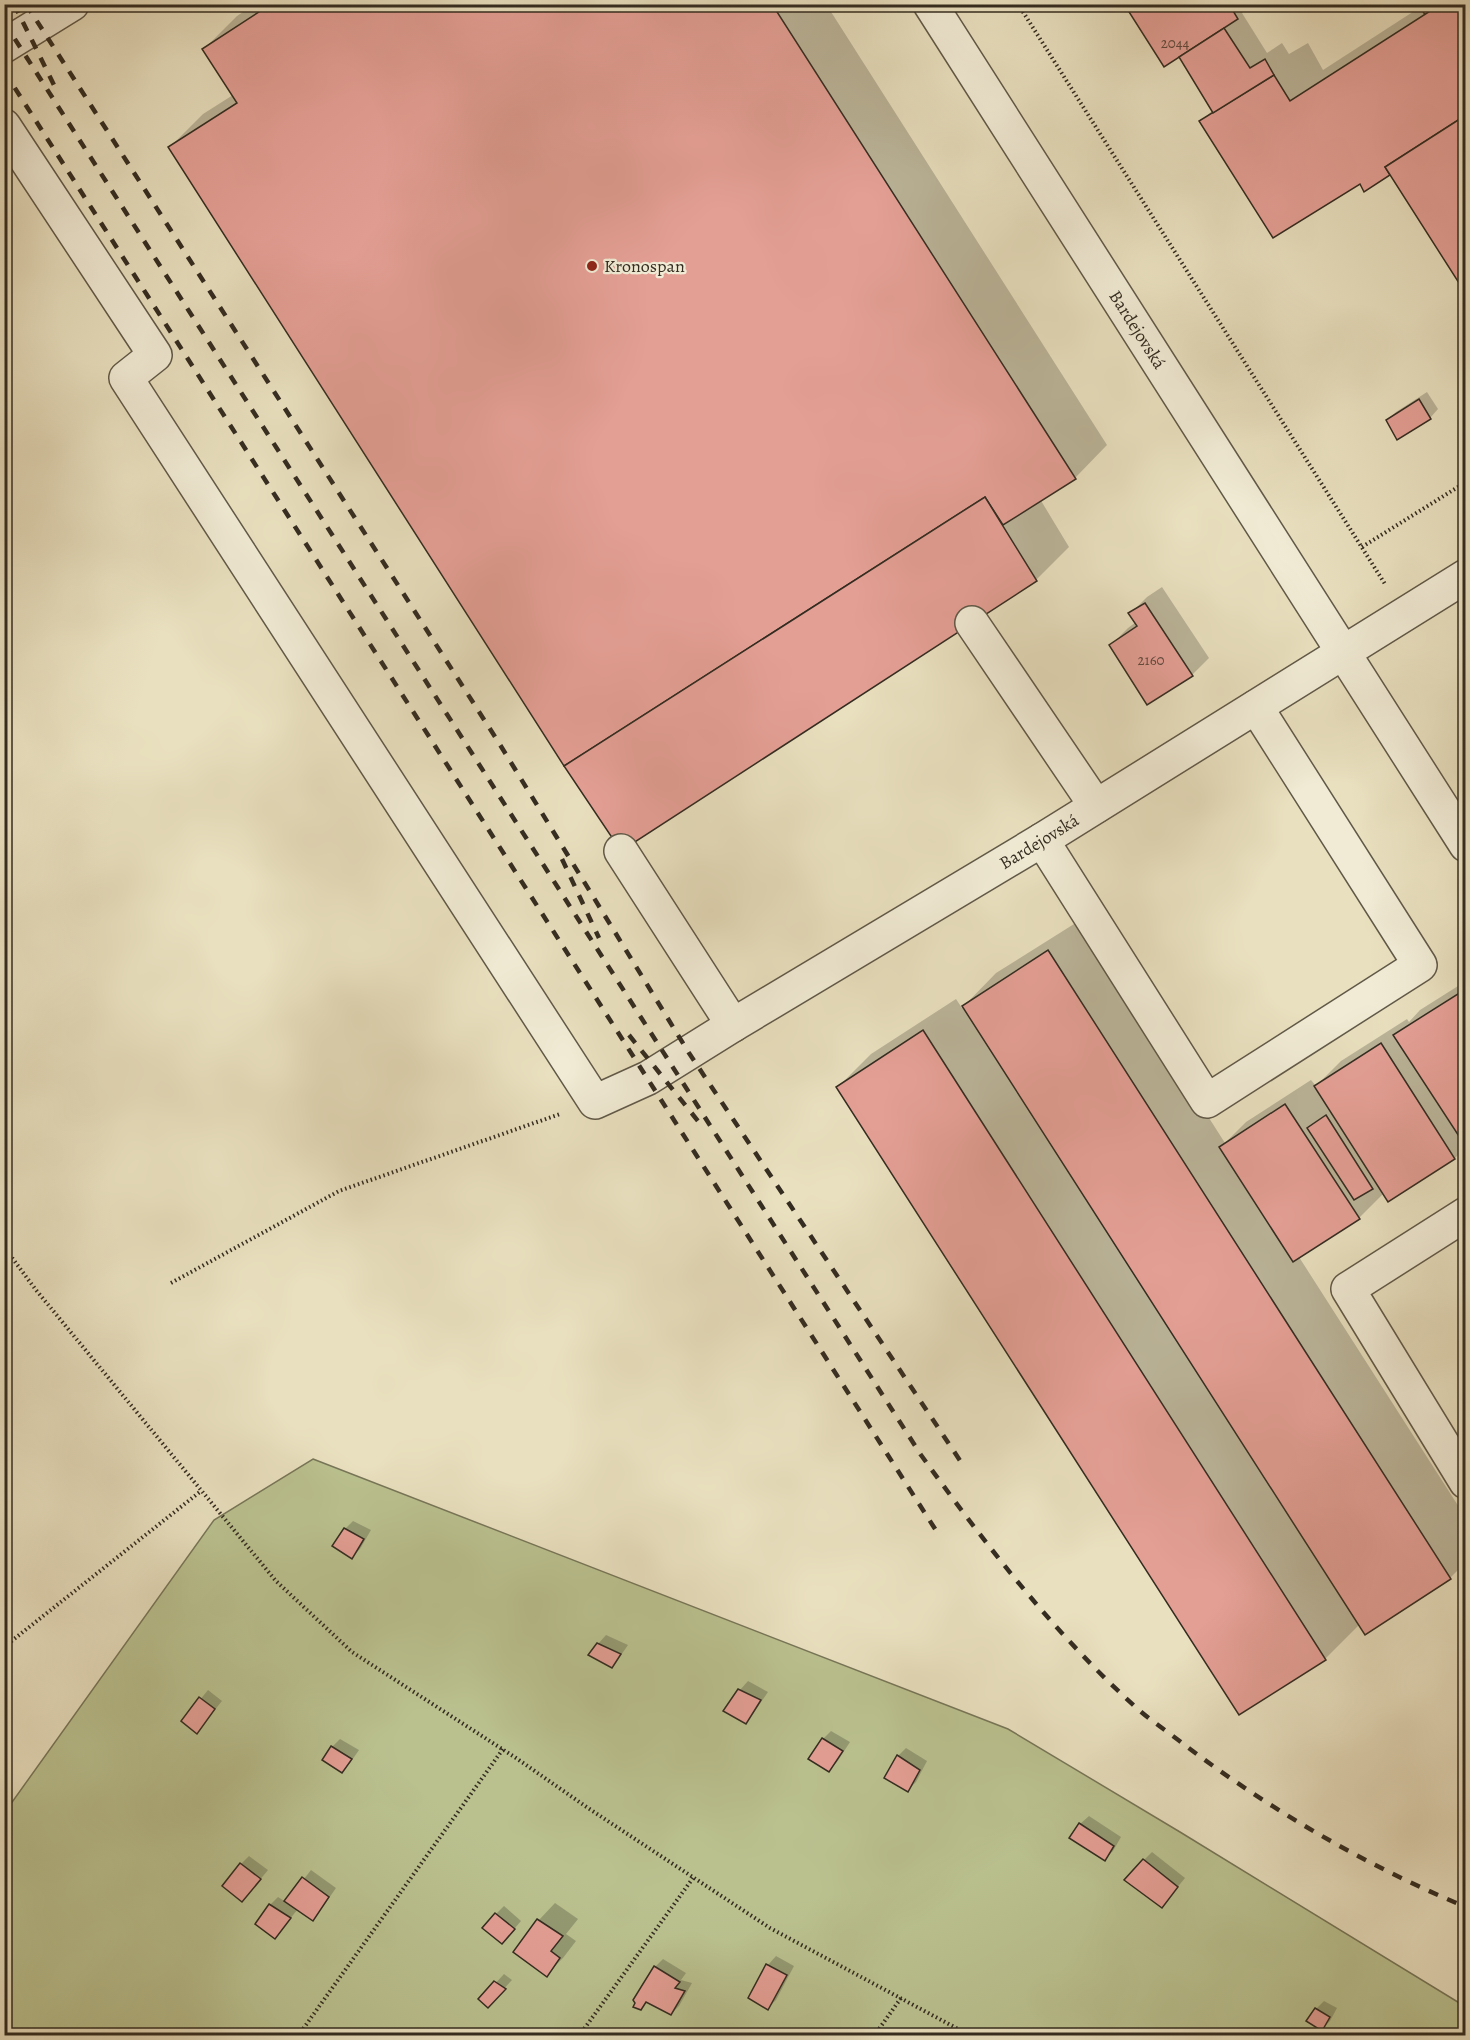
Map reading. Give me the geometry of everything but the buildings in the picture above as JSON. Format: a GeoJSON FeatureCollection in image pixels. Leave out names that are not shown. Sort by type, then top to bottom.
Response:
{"type":"FeatureCollection","features":[{"type":"Feature","properties":{"kind":"street"},"geometry":{"type":"LineString","coordinates":[[4,46],[72,4]]}},
{"type":"Feature","properties":{"kind":"street","name":"Bardejovská"},"geometry":{"type":"LineString","coordinates":[[930,4],[1466,845]]}},
{"type":"Feature","properties":{"kind":"street"},"geometry":{"type":"LineString","coordinates":[[4,126],[155,355],[126,378],[595,1102]]}},
{"type":"Feature","properties":{"kind":"street","name":"Bardejovská"},"geometry":{"type":"LineString","coordinates":[[595,1102],[648,1078],[1042,840],[1466,576]]}},
{"type":"Feature","properties":{"kind":"street"},"geometry":{"type":"LineString","coordinates":[[972,623],[1096,806]]}},
{"type":"Feature","properties":{"kind":"street"},"geometry":{"type":"LineString","coordinates":[[1042,840],[1207,1101],[1420,966],[1256,707]]}},
{"type":"Feature","properties":{"kind":"street"},"geometry":{"type":"LineString","coordinates":[[621,851],[733,1025]]}},
{"type":"Feature","properties":{"kind":"street"},"geometry":{"type":"LineString","coordinates":[[1466,1214],[1348,1289],[1466,1482]]}},
{"type":"Feature","properties":{"kind":"path"},"geometry":{"type":"LineString","coordinates":[[776,10],[785,4]]}},
{"type":"Feature","properties":{"kind":"path"},"geometry":{"type":"LineString","coordinates":[[1018,4],[1404,615]]}},
{"type":"Feature","properties":{"kind":"path"},"geometry":{"type":"LineString","coordinates":[[1362,547],[1466,482]]}},
{"type":"Feature","properties":{"kind":"path"},"geometry":{"type":"LineString","coordinates":[[171,1283],[339,1191],[595,1102]]}},
{"type":"Feature","properties":{"kind":"path"},"geometry":{"type":"LineString","coordinates":[[4,1247],[36,1290],[276,1581],[351,1652],[503,1749],[770,1928],[971,2036]]}},
{"type":"Feature","properties":{"kind":"path"},"geometry":{"type":"LineString","coordinates":[[4,1647],[201,1491]]}},
{"type":"Feature","properties":{"kind":"path"},"geometry":{"type":"LineString","coordinates":[[298,2036],[503,1749]]}},
{"type":"Feature","properties":{"kind":"path"},"geometry":{"type":"LineString","coordinates":[[579,2036],[693,1878]]}},
{"type":"Feature","properties":{"kind":"path"},"geometry":{"type":"LineString","coordinates":[[874,2036],[901,1998]]}},
{"type":"Feature","properties":{"kind":"green space"},"geometry":{"type":"Polygon","coordinates":[[[313,1459],[1008,1729],[1466,2007],[1465,2036],[5,2036],[5,1812],[214,1520],[313,1459]]]}},
{"type":"Feature","properties":{"kind":"railway"},"geometry":{"type":"LineString","coordinates":[[14,4],[54,85]]}},
{"type":"Feature","properties":{"kind":"railway"},"geometry":{"type":"LineString","coordinates":[[26,4],[499,743],[689,1053],[961,1462]]}},
{"type":"Feature","properties":{"kind":"railway"},"geometry":{"type":"LineString","coordinates":[[4,22],[921,1455],[997,1556],[1051,1621],[1108,1681],[1139,1710],[1219,1770],[1321,1836],[1393,1874],[1466,1907]]}},
{"type":"Feature","properties":{"kind":"railway"},"geometry":{"type":"LineString","coordinates":[[4,71],[937,1532]]}},
{"type":"Feature","properties":{"kind":"railway"},"geometry":{"type":"LineString","coordinates":[[562,859],[599,938]]}},
{"type":"Feature","properties":{"kind":"railway"},"geometry":{"type":"LineString","coordinates":[[629,1035],[702,1126]]}},
{"type":"Feature","properties":{"kind":"place","name":"Kronospan"},"geometry":{"type":"Point","coordinates":[592,266]}}]}
